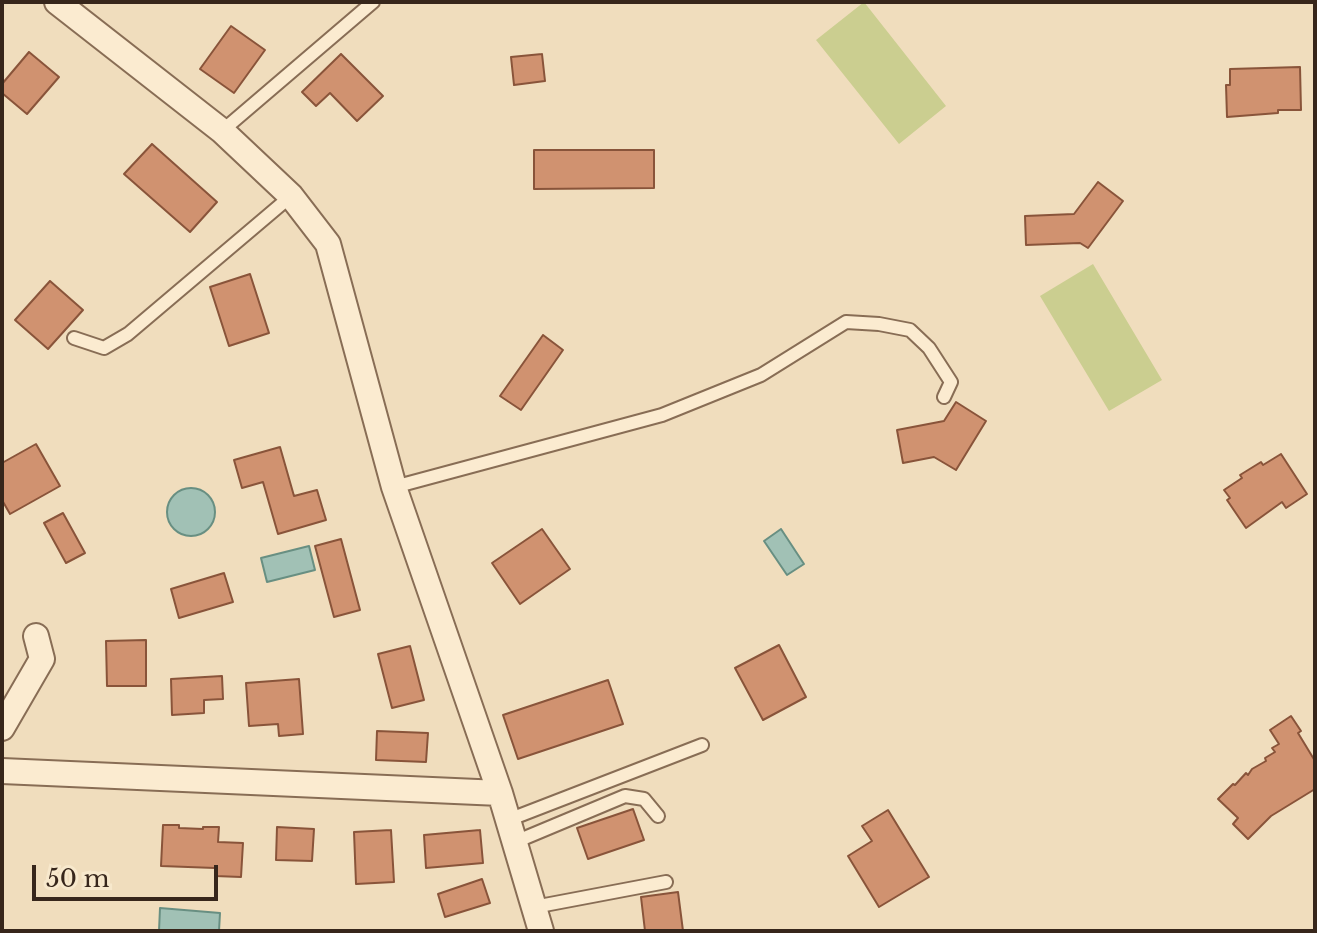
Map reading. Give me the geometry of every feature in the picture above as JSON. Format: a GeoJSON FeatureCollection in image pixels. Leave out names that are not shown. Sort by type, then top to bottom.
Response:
{"type":"FeatureCollection","features":[{"type":"Feature","properties":{"kind":"street"},"geometry":{"type":"LineString","coordinates":[[57,2],[222,131],[291,196],[328,244],[394,487],[500,793],[541,931]]}},
{"type":"Feature","properties":{"kind":"street"},"geometry":{"type":"LineString","coordinates":[[2,728],[42,659],[36,636]]}},
{"type":"Feature","properties":{"kind":"street"},"geometry":{"type":"LineString","coordinates":[[2,771],[500,793]]}},
{"type":"Feature","properties":{"kind":"lane"},"geometry":{"type":"LineString","coordinates":[[222,131],[373,2]]}},
{"type":"Feature","properties":{"kind":"lane"},"geometry":{"type":"LineString","coordinates":[[74,338],[104,348],[128,334],[291,196]]}},
{"type":"Feature","properties":{"kind":"lane"},"geometry":{"type":"LineString","coordinates":[[394,487],[662,415],[761,375],[846,322],[910,330],[929,348],[951,382],[944,397]]}},
{"type":"Feature","properties":{"kind":"lane"},"geometry":{"type":"LineString","coordinates":[[511,831],[702,745]]}},
{"type":"Feature","properties":{"kind":"lane"},"geometry":{"type":"LineString","coordinates":[[511,831],[625,796],[644,799],[658,816]]}},
{"type":"Feature","properties":{"kind":"lane"},"geometry":{"type":"LineString","coordinates":[[534,907],[666,882]]}},
{"type":"Feature","properties":{"kind":"green space"},"geometry":{"type":"Polygon","coordinates":[[[864,2],[946,106],[899,144],[816,40],[864,2]]]}},
{"type":"Feature","properties":{"kind":"green space"},"geometry":{"type":"Polygon","coordinates":[[[1093,264],[1162,380],[1109,411],[1040,296],[1093,264]]]}},
{"type":"Feature","properties":{"kind":"shaded area"},"geometry":{"type":"Polygon","coordinates":[[[191,488],[208,495],[215,512],[208,529],[191,536],[174,529],[167,512],[174,495],[191,488]]]}},
{"type":"Feature","properties":{"kind":"shaded area"},"geometry":{"type":"Polygon","coordinates":[[[781,529],[804,564],[787,575],[764,541],[781,529]]]}},
{"type":"Feature","properties":{"kind":"shaded area"},"geometry":{"type":"Polygon","coordinates":[[[309,546],[315,570],[267,582],[261,558],[309,546]]]}},
{"type":"Feature","properties":{"kind":"shaded area"},"geometry":{"type":"Polygon","coordinates":[[[160,908],[220,913],[219,931],[159,931],[160,908]]]}},
{"type":"Feature","properties":{"kind":"building"},"geometry":{"type":"Polygon","coordinates":[[[231,26],[265,50],[234,93],[200,69],[231,26]]]}},
{"type":"Feature","properties":{"kind":"building"},"geometry":{"type":"Polygon","coordinates":[[[29,52],[59,77],[27,114],[2,93],[2,84],[29,52]]]}},
{"type":"Feature","properties":{"kind":"building"},"geometry":{"type":"Polygon","coordinates":[[[341,54],[383,96],[357,121],[330,93],[316,106],[302,92],[341,54]]]}},
{"type":"Feature","properties":{"kind":"building"},"geometry":{"type":"Polygon","coordinates":[[[542,54],[545,81],[514,85],[511,57],[542,54]]]}},
{"type":"Feature","properties":{"kind":"building"},"geometry":{"type":"Polygon","coordinates":[[[1300,67],[1301,110],[1227,117],[1226,85],[1230,85],[1230,69],[1300,67]]]}},
{"type":"Feature","properties":{"kind":"building"},"geometry":{"type":"Polygon","coordinates":[[[152,144],[217,202],[190,232],[124,174],[152,144]]]}},
{"type":"Feature","properties":{"kind":"building"},"geometry":{"type":"Polygon","coordinates":[[[534,150],[654,150],[654,188],[534,189],[534,150]]]}},
{"type":"Feature","properties":{"kind":"building"},"geometry":{"type":"Polygon","coordinates":[[[1098,182],[1123,201],[1088,248],[1080,243],[1026,245],[1025,216],[1074,214],[1098,182]]]}},
{"type":"Feature","properties":{"kind":"building"},"geometry":{"type":"Polygon","coordinates":[[[250,274],[269,333],[229,346],[210,287],[250,274]]]}},
{"type":"Feature","properties":{"kind":"building"},"geometry":{"type":"Polygon","coordinates":[[[50,281],[83,310],[48,349],[15,320],[50,281]]]}},
{"type":"Feature","properties":{"kind":"building"},"geometry":{"type":"Polygon","coordinates":[[[543,335],[563,350],[521,410],[500,396],[543,335]]]}},
{"type":"Feature","properties":{"kind":"building"},"geometry":{"type":"Polygon","coordinates":[[[956,402],[986,421],[956,470],[934,457],[903,463],[897,430],[944,421],[956,402]]]}},
{"type":"Feature","properties":{"kind":"building"},"geometry":{"type":"Polygon","coordinates":[[[36,444],[60,486],[10,514],[2,500],[2,463],[36,444]]]}},
{"type":"Feature","properties":{"kind":"building"},"geometry":{"type":"Polygon","coordinates":[[[280,447],[294,496],[317,490],[326,520],[278,534],[263,482],[242,488],[234,460],[280,447]]]}},
{"type":"Feature","properties":{"kind":"building"},"geometry":{"type":"Polygon","coordinates":[[[1281,454],[1307,494],[1286,508],[1282,502],[1246,528],[1227,500],[1230,498],[1224,490],[1242,478],[1240,475],[1281,454]]]}},
{"type":"Feature","properties":{"kind":"building"},"geometry":{"type":"Polygon","coordinates":[[[63,513],[85,553],[66,563],[44,523],[63,513]]]}},
{"type":"Feature","properties":{"kind":"building"},"geometry":{"type":"Polygon","coordinates":[[[542,529],[570,569],[520,604],[492,563],[542,529]]]}},
{"type":"Feature","properties":{"kind":"building"},"geometry":{"type":"Polygon","coordinates":[[[341,539],[360,610],[334,617],[315,546],[341,539]]]}},
{"type":"Feature","properties":{"kind":"building"},"geometry":{"type":"Polygon","coordinates":[[[224,573],[233,602],[179,618],[171,589],[224,573]]]}},
{"type":"Feature","properties":{"kind":"building"},"geometry":{"type":"Polygon","coordinates":[[[146,640],[146,686],[107,686],[106,641],[146,640]]]}},
{"type":"Feature","properties":{"kind":"building"},"geometry":{"type":"Polygon","coordinates":[[[779,645],[806,697],[763,720],[735,668],[779,645]]]}},
{"type":"Feature","properties":{"kind":"building"},"geometry":{"type":"Polygon","coordinates":[[[410,646],[424,700],[392,708],[378,654],[410,646]]]}},
{"type":"Feature","properties":{"kind":"building"},"geometry":{"type":"Polygon","coordinates":[[[222,676],[223,699],[204,700],[204,713],[172,715],[171,679],[222,676]]]}},
{"type":"Feature","properties":{"kind":"building"},"geometry":{"type":"Polygon","coordinates":[[[299,679],[303,734],[279,736],[278,724],[249,726],[246,683],[299,679]]]}},
{"type":"Feature","properties":{"kind":"building"},"geometry":{"type":"Polygon","coordinates":[[[608,680],[623,724],[518,759],[503,715],[608,680]]]}},
{"type":"Feature","properties":{"kind":"building"},"geometry":{"type":"Polygon","coordinates":[[[1291,716],[1315,761],[1315,789],[1271,816],[1248,839],[1233,824],[1238,818],[1218,799],[1275,752],[1272,748],[1279,744],[1270,730],[1291,716]]]}},
{"type":"Feature","properties":{"kind":"building"},"geometry":{"type":"Polygon","coordinates":[[[377,731],[428,733],[426,762],[376,760],[377,731]]]}},
{"type":"Feature","properties":{"kind":"building"},"geometry":{"type":"Polygon","coordinates":[[[633,809],[644,840],[588,859],[577,828],[633,809]]]}},
{"type":"Feature","properties":{"kind":"building"},"geometry":{"type":"Polygon","coordinates":[[[888,810],[929,877],[879,907],[848,856],[872,841],[862,826],[888,810]]]}},
{"type":"Feature","properties":{"kind":"building"},"geometry":{"type":"Polygon","coordinates":[[[163,825],[203,829],[219,827],[218,842],[243,843],[241,877],[215,876],[215,868],[161,866],[163,825]]]}},
{"type":"Feature","properties":{"kind":"building"},"geometry":{"type":"Polygon","coordinates":[[[277,827],[314,829],[312,861],[276,860],[277,827]]]}},
{"type":"Feature","properties":{"kind":"building"},"geometry":{"type":"Polygon","coordinates":[[[391,830],[394,882],[356,884],[354,832],[391,830]]]}},
{"type":"Feature","properties":{"kind":"building"},"geometry":{"type":"Polygon","coordinates":[[[480,830],[483,863],[426,868],[424,835],[480,830]]]}},
{"type":"Feature","properties":{"kind":"building"},"geometry":{"type":"Polygon","coordinates":[[[482,879],[490,903],[445,917],[438,894],[482,879]]]}},
{"type":"Feature","properties":{"kind":"building"},"geometry":{"type":"Polygon","coordinates":[[[678,892],[683,931],[645,931],[641,897],[678,892]]]}}]}
